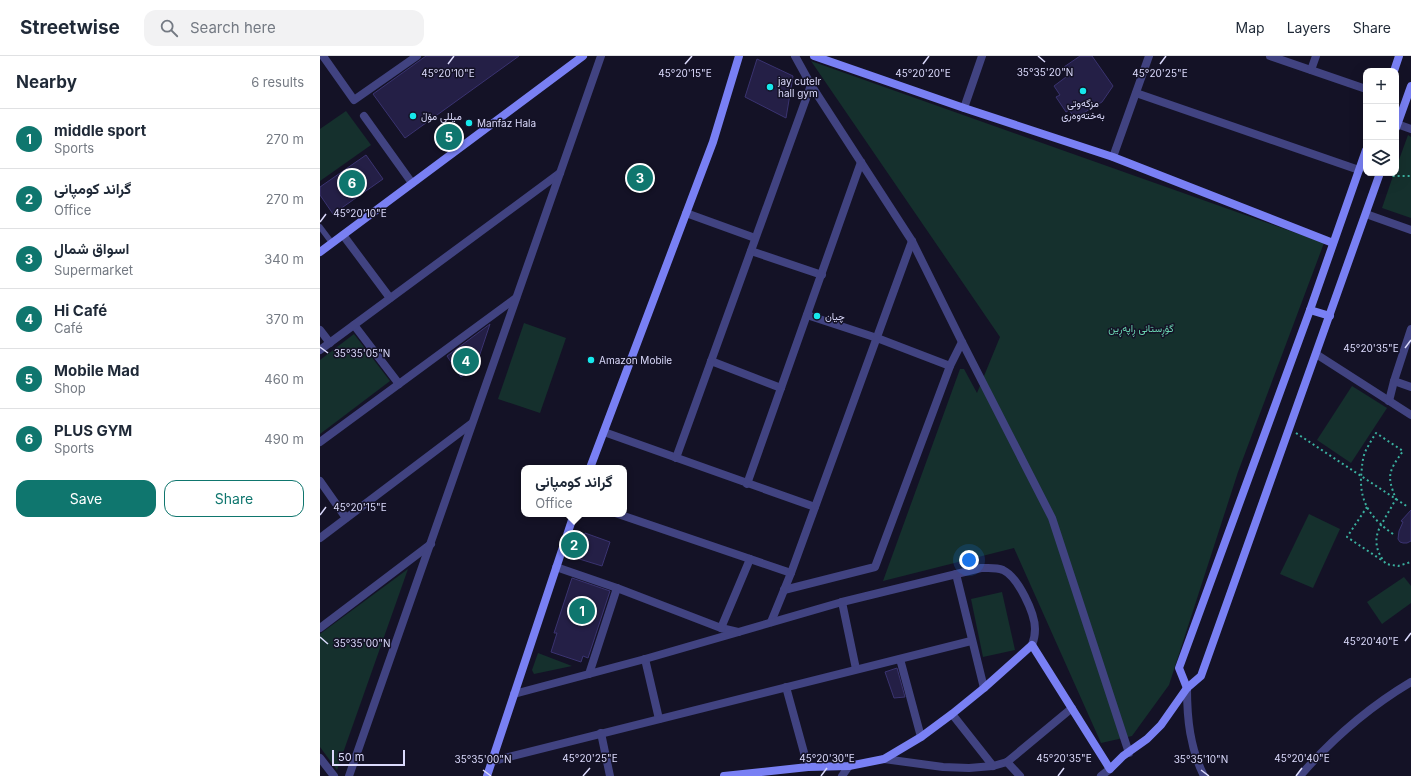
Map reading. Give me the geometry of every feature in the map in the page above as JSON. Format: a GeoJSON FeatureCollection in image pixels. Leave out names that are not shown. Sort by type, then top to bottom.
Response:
{"type":"FeatureCollection","features":[{"type":"Feature","properties":{"kind":"street"},"geometry":{"type":"LineString","coordinates":[[323,56],[354,100],[414,57]]}},
{"type":"Feature","properties":{"kind":"street"},"geometry":{"type":"LineString","coordinates":[[320,252],[583,56]]}},
{"type":"Feature","properties":{"kind":"street"},"geometry":{"type":"LineString","coordinates":[[349,776],[601,56]]}},
{"type":"Feature","properties":{"kind":"street"},"geometry":{"type":"LineString","coordinates":[[591,465],[713,142],[739,56]]}},
{"type":"Feature","properties":{"kind":"street"},"geometry":{"type":"LineString","coordinates":[[795,56],[811,85],[912,241],[1052,518],[1129,753]]}},
{"type":"Feature","properties":{"kind":"street"},"geometry":{"type":"LineString","coordinates":[[814,56],[964,108],[1113,157],[1333,243]]}},
{"type":"Feature","properties":{"kind":"street"},"geometry":{"type":"LineString","coordinates":[[964,108],[982,56]]}},
{"type":"Feature","properties":{"kind":"street"},"geometry":{"type":"LineString","coordinates":[[1113,157],[1149,56]]}},
{"type":"Feature","properties":{"kind":"street"},"geometry":{"type":"LineString","coordinates":[[1270,56],[1363,88]]}},
{"type":"Feature","properties":{"kind":"street"},"geometry":{"type":"LineString","coordinates":[[1311,70],[1316,56]]}},
{"type":"Feature","properties":{"kind":"street"},"geometry":{"type":"LineString","coordinates":[[1395,68],[1399,56]]}},
{"type":"Feature","properties":{"kind":"street"},"geometry":{"type":"LineString","coordinates":[[676,458],[811,85]]}},
{"type":"Feature","properties":{"kind":"street"},"geometry":{"type":"LineString","coordinates":[[1399,120],[1411,86]]}},
{"type":"Feature","properties":{"kind":"street"},"geometry":{"type":"LineString","coordinates":[[1136,92],[1359,170]]}},
{"type":"Feature","properties":{"kind":"street"},"geometry":{"type":"LineString","coordinates":[[364,116],[412,183]]}},
{"type":"Feature","properties":{"kind":"street"},"geometry":{"type":"LineString","coordinates":[[1399,126],[1411,129]]}},
{"type":"Feature","properties":{"kind":"street"},"geometry":{"type":"LineString","coordinates":[[1204,776],[1192,742],[1188,718],[1187,688],[1179,668],[1310,310],[1363,159]]}},
{"type":"Feature","properties":{"kind":"street"},"geometry":{"type":"LineString","coordinates":[[747,484],[822,276],[861,162]]}},
{"type":"Feature","properties":{"kind":"street"},"geometry":{"type":"LineString","coordinates":[[320,350],[560,173]]}},
{"type":"Feature","properties":{"kind":"street"},"geometry":{"type":"LineString","coordinates":[[1101,776],[1123,756],[1147,739],[1161,725],[1187,688],[1201,676],[1379,176]]}},
{"type":"Feature","properties":{"kind":"street"},"geometry":{"type":"LineString","coordinates":[[686,212],[755,238]]}},
{"type":"Feature","properties":{"kind":"street"},"geometry":{"type":"LineString","coordinates":[[1366,214],[1411,230]]}},
{"type":"Feature","properties":{"kind":"street"},"geometry":{"type":"LineString","coordinates":[[343,235],[390,298]]}},
{"type":"Feature","properties":{"kind":"street"},"geometry":{"type":"LineString","coordinates":[[771,622],[791,573],[912,241]]}},
{"type":"Feature","properties":{"kind":"street"},"geometry":{"type":"LineString","coordinates":[[751,250],[822,276]]}},
{"type":"Feature","properties":{"kind":"street"},"geometry":{"type":"LineString","coordinates":[[320,442],[516,298]]}},
{"type":"Feature","properties":{"kind":"street"},"geometry":{"type":"LineString","coordinates":[[1310,310],[1330,316]]}},
{"type":"Feature","properties":{"kind":"street"},"geometry":{"type":"LineString","coordinates":[[807,315],[877,338],[950,366]]}},
{"type":"Feature","properties":{"kind":"street"},"geometry":{"type":"LineString","coordinates":[[354,325],[399,384]]}},
{"type":"Feature","properties":{"kind":"street"},"geometry":{"type":"LineString","coordinates":[[1389,401],[1411,329]]}},
{"type":"Feature","properties":{"kind":"street"},"geometry":{"type":"LineString","coordinates":[[320,330],[330,343]]}},
{"type":"Feature","properties":{"kind":"street"},"geometry":{"type":"LineString","coordinates":[[784,590],[875,567],[950,366],[962,342]]}},
{"type":"Feature","properties":{"kind":"street"},"geometry":{"type":"LineString","coordinates":[[1316,354],[1411,415]]}},
{"type":"Feature","properties":{"kind":"street"},"geometry":{"type":"LineString","coordinates":[[711,361],[781,388]]}},
{"type":"Feature","properties":{"kind":"street"},"geometry":{"type":"LineString","coordinates":[[1394,381],[1411,387]]}},
{"type":"Feature","properties":{"kind":"street"},"geometry":{"type":"LineString","coordinates":[[320,538],[472,423]]}},
{"type":"Feature","properties":{"kind":"street"},"geometry":{"type":"LineString","coordinates":[[604,432],[815,507]]}},
{"type":"Feature","properties":{"kind":"street"},"geometry":{"type":"LineString","coordinates":[[320,481],[346,518]]}},
{"type":"Feature","properties":{"kind":"street"},"geometry":{"type":"LineString","coordinates":[[487,776],[573,517]]}},
{"type":"Feature","properties":{"kind":"street"},"geometry":{"type":"LineString","coordinates":[[627,517],[791,573]]}},
{"type":"Feature","properties":{"kind":"street"},"geometry":{"type":"LineString","coordinates":[[320,628],[431,544]]}},
{"type":"Feature","properties":{"kind":"street"},"geometry":{"type":"LineString","coordinates":[[721,628],[750,559]]}},
{"type":"Feature","properties":{"kind":"street"},"geometry":{"type":"LineString","coordinates":[[556,567],[617,588],[721,628],[739,632]]}},
{"type":"Feature","properties":{"kind":"street"},"geometry":{"type":"LineString","coordinates":[[514,694],[645,659],[842,602],[981,568],[1002,570],[1010,575],[1020,588],[1033,619],[1035,629],[1032,645],[984,688],[921,738],[884,758],[848,766],[808,767],[724,776]]}},
{"type":"Feature","properties":{"kind":"street"},"geometry":{"type":"LineString","coordinates":[[956,574],[971,641],[984,688]]}},
{"type":"Feature","properties":{"kind":"street"},"geometry":{"type":"LineString","coordinates":[[589,674],[617,588]]}},
{"type":"Feature","properties":{"kind":"street"},"geometry":{"type":"LineString","coordinates":[[842,602],[856,670]]}},
{"type":"Feature","properties":{"kind":"street"},"geometry":{"type":"LineString","coordinates":[[493,761],[971,641]]}},
{"type":"Feature","properties":{"kind":"street"},"geometry":{"type":"LineString","coordinates":[[1032,645],[1110,769]]}},
{"type":"Feature","properties":{"kind":"street"},"geometry":{"type":"LineString","coordinates":[[645,659],[659,719]]}},
{"type":"Feature","properties":{"kind":"street"},"geometry":{"type":"LineString","coordinates":[[900,659],[921,738]]}},
{"type":"Feature","properties":{"kind":"street"},"geometry":{"type":"LineString","coordinates":[[1300,776],[1319,754],[1346,729],[1378,704],[1411,682]]}},
{"type":"Feature","properties":{"kind":"street"},"geometry":{"type":"LineString","coordinates":[[786,687],[808,767]]}},
{"type":"Feature","properties":{"kind":"street"},"geometry":{"type":"LineString","coordinates":[[884,758],[943,767],[969,768],[993,766],[1007,762],[1072,708]]}},
{"type":"Feature","properties":{"kind":"street"},"geometry":{"type":"LineString","coordinates":[[952,714],[993,766]]}},
{"type":"Feature","properties":{"kind":"street"},"geometry":{"type":"LineString","coordinates":[[601,733],[610,776]]}},
{"type":"Feature","properties":{"kind":"street"},"geometry":{"type":"LineString","coordinates":[[320,758],[334,776]]}},
{"type":"Feature","properties":{"kind":"street"},"geometry":{"type":"LineString","coordinates":[[1007,762],[1020,776]]}},
{"type":"Feature","properties":{"kind":"street"},"geometry":{"type":"LineString","coordinates":[[842,776],[848,766]]}},
{"type":"Feature","properties":{"kind":"lane"},"geometry":{"type":"LineString","coordinates":[[320,227],[332,243]]}},
{"type":"Feature","properties":{"kind":"path"},"geometry":{"type":"LineString","coordinates":[[1399,176],[1411,176]]}},
{"type":"Feature","properties":{"kind":"path"},"geometry":{"type":"LineString","coordinates":[[1289,429],[1408,507]]}},
{"type":"Feature","properties":{"kind":"path"},"geometry":{"type":"LineString","coordinates":[[1393,534],[1373,517],[1367,507],[1362,490],[1362,463],[1365,453],[1376,433],[1403,451],[1393,466],[1390,475],[1391,486],[1396,499]]}},
{"type":"Feature","properties":{"kind":"path"},"geometry":{"type":"LineString","coordinates":[[1386,564],[1379,555],[1376,545],[1377,533],[1396,499]]}},
{"type":"Feature","properties":{"kind":"path"},"geometry":{"type":"LineString","coordinates":[[1367,507],[1347,537],[1386,564],[1398,566],[1411,562]]}},
{"type":"Feature","properties":{"kind":"green space","name":"گۆڕستانی ڕاپەڕین"},"geometry":{"type":"Polygon","coordinates":[[[811,61],[1324,243],[1238,472],[1169,685],[1132,736],[1101,743],[1014,548],[883,581],[960,369],[964,369],[977,393],[1000,337],[811,61]]]}},
{"type":"Feature","properties":{"kind":"green space"},"geometry":{"type":"Polygon","coordinates":[[[346,111],[371,145],[320,181],[320,129],[346,111]]]}},
{"type":"Feature","properties":{"kind":"green space"},"geometry":{"type":"Polygon","coordinates":[[[1408,135],[1411,137],[1411,218],[1382,208],[1393,176],[1399,176],[1399,160],[1408,135]]]}},
{"type":"Feature","properties":{"kind":"green space"},"geometry":{"type":"Polygon","coordinates":[[[524,323],[566,338],[540,413],[498,399],[524,323]]]}},
{"type":"Feature","properties":{"kind":"green space"},"geometry":{"type":"Polygon","coordinates":[[[354,334],[390,381],[320,434],[320,360],[354,334]]]}},
{"type":"Feature","properties":{"kind":"green space"},"geometry":{"type":"Polygon","coordinates":[[[1352,386],[1387,408],[1351,463],[1317,440],[1352,386]]]}},
{"type":"Feature","properties":{"kind":"green space"},"geometry":{"type":"Polygon","coordinates":[[[1309,514],[1340,529],[1313,588],[1280,574],[1309,514]]]}},
{"type":"Feature","properties":{"kind":"green space"},"geometry":{"type":"Polygon","coordinates":[[[408,569],[337,770],[320,747],[320,634],[408,569]]]}},
{"type":"Feature","properties":{"kind":"green space"},"geometry":{"type":"Polygon","coordinates":[[[1404,577],[1411,586],[1411,603],[1382,624],[1367,602],[1404,577]]]}},
{"type":"Feature","properties":{"kind":"green space"},"geometry":{"type":"Polygon","coordinates":[[[1002,592],[1015,650],[983,657],[971,599],[1002,592]]]}},
{"type":"Feature","properties":{"kind":"green space"},"geometry":{"type":"Polygon","coordinates":[[[538,653],[572,666],[534,674],[532,670],[538,653]]]}},
{"type":"Feature","properties":{"kind":"building","name":"میللی مۆڵ"},"geometry":{"type":"Polygon","coordinates":[[[426,56],[519,56],[405,138],[373,94],[426,56]]]}},
{"type":"Feature","properties":{"kind":"building","name":"مزگەوتی بەختەوەری"},"geometry":{"type":"Polygon","coordinates":[[[1080,56],[1092,56],[1113,86],[1102,102],[1075,118],[1069,110],[1066,112],[1056,97],[1060,95],[1054,86],[1070,74],[1064,67],[1080,56]]]}},
{"type":"Feature","properties":{"kind":"building","name":"jay cutelr hall gym"},"geometry":{"type":"Polygon","coordinates":[[[757,59],[793,76],[786,118],[745,97],[757,59]]]}},
{"type":"Feature","properties":{"kind":"building"},"geometry":{"type":"Polygon","coordinates":[[[366,155],[383,179],[333,214],[320,195],[320,187],[366,155]]]}},
{"type":"Feature","properties":{"kind":"building"},"geometry":{"type":"Polygon","coordinates":[[[490,324],[476,366],[461,377],[447,356],[490,324]]]}},
{"type":"Feature","properties":{"kind":"building"},"geometry":{"type":"Polygon","coordinates":[[[1411,510],[1411,541],[1403,543],[1398,539],[1399,531],[1403,522],[1401,521],[1411,510]]]}},
{"type":"Feature","properties":{"kind":"building"},"geometry":{"type":"Polygon","coordinates":[[[585,533],[610,542],[602,566],[576,558],[585,533]]]}},
{"type":"Feature","properties":{"kind":"building"},"geometry":{"type":"Polygon","coordinates":[[[572,578],[610,591],[588,658],[583,656],[581,662],[551,652],[557,633],[554,633],[572,578]]]}},
{"type":"Feature","properties":{"kind":"building"},"geometry":{"type":"Polygon","coordinates":[[[897,668],[905,697],[894,698],[885,672],[897,668]]]}},
{"type":"Feature","properties":{"kind":"place","name":"jay cutelr hall gym"},"geometry":{"type":"Point","coordinates":[770,87]}},
{"type":"Feature","properties":{"kind":"place","name":"مزگەوتی بەختەوەری"},"geometry":{"type":"Point","coordinates":[1083,91]}},
{"type":"Feature","properties":{"kind":"place","name":"میللی مۆڵ"},"geometry":{"type":"Point","coordinates":[413,116]}},
{"type":"Feature","properties":{"kind":"place","name":"Manfaz Hala"},"geometry":{"type":"Point","coordinates":[469,123]}},
{"type":"Feature","properties":{"kind":"place","name":"Mobile Mad"},"geometry":{"type":"Point","coordinates":[449,137]}},
{"type":"Feature","properties":{"kind":"place","name":"اسواق شمال"},"geometry":{"type":"Point","coordinates":[640,178]}},
{"type":"Feature","properties":{"kind":"place","name":"PLUS GYM"},"geometry":{"type":"Point","coordinates":[352,183]}},
{"type":"Feature","properties":{"kind":"place","name":"چيان"},"geometry":{"type":"Point","coordinates":[817,316]}},
{"type":"Feature","properties":{"kind":"place","name":"Amazon Mobile"},"geometry":{"type":"Point","coordinates":[591,360]}},
{"type":"Feature","properties":{"kind":"place","name":"Hi Café"},"geometry":{"type":"Point","coordinates":[466,361]}},
{"type":"Feature","properties":{"kind":"place","name":"گراند كومپانى"},"geometry":{"type":"Point","coordinates":[574,545]}},
{"type":"Feature","properties":{"kind":"place","name":"middle sport"},"geometry":{"type":"Point","coordinates":[582,611]}}]}
